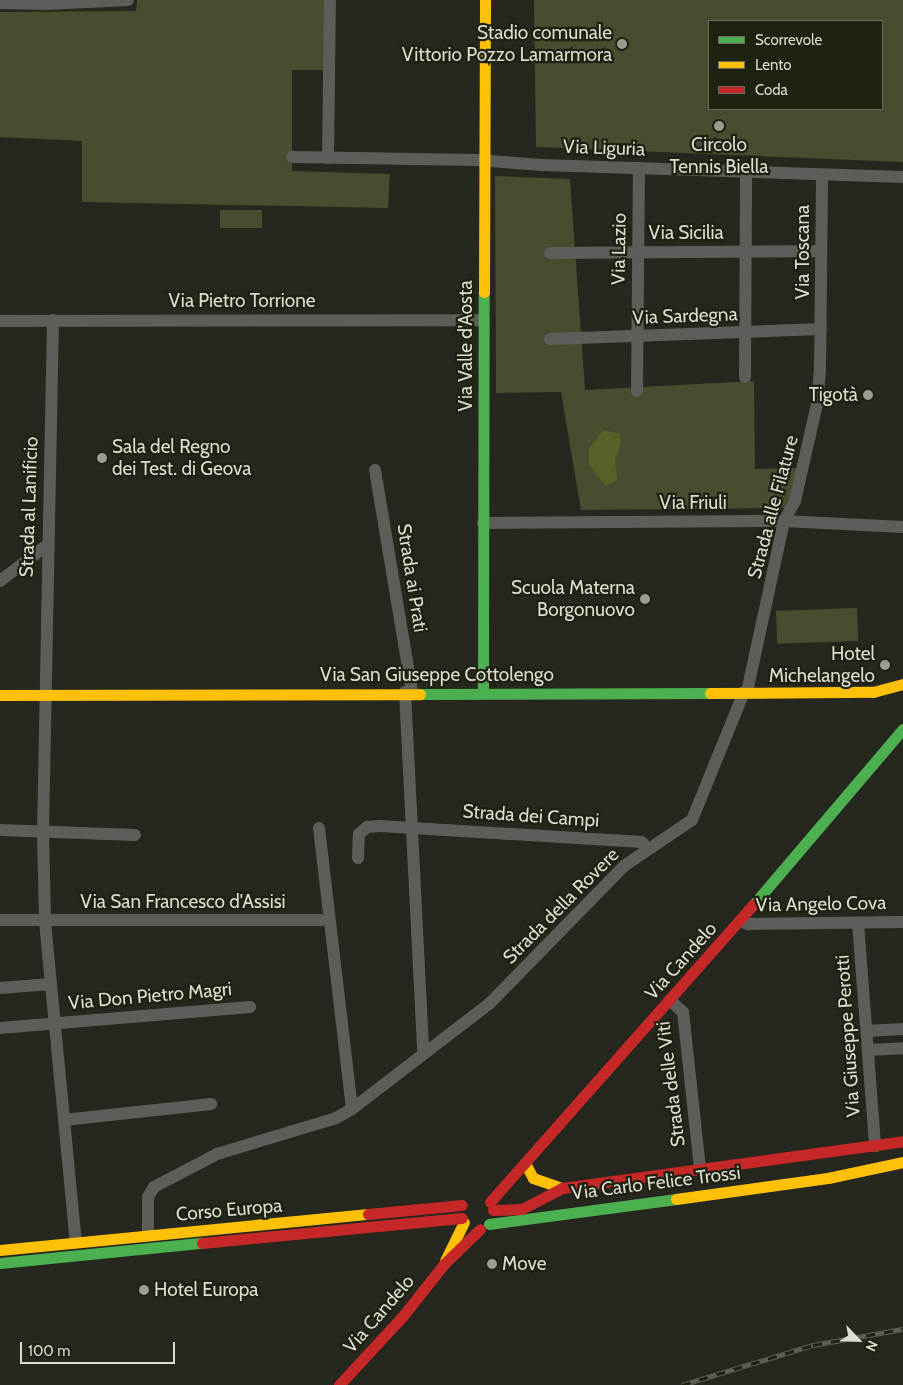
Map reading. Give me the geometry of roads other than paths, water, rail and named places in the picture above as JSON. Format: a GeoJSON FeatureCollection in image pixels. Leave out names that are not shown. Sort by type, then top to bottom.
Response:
{"type":"FeatureCollection","features":[{"type":"Feature","properties":{"kind":"street"},"geometry":{"type":"LineString","coordinates":[[0,3],[128,0]]}},
{"type":"Feature","properties":{"kind":"street"},"geometry":{"type":"LineString","coordinates":[[328,158],[330,0]]}},
{"type":"Feature","properties":{"kind":"street","name":"Via Valle d'Aosta"},"geometry":{"type":"LineString","coordinates":[[483,693],[485,0]]}},
{"type":"Feature","properties":{"kind":"street","name":"Via Liguria"},"geometry":{"type":"LineString","coordinates":[[292,157],[484,161],[903,177]]}},
{"type":"Feature","properties":{"kind":"street","name":"Via Lazio"},"geometry":{"type":"LineString","coordinates":[[637,390],[639,168]]}},
{"type":"Feature","properties":{"kind":"street"},"geometry":{"type":"LineString","coordinates":[[745,378],[744,252],[746,172]]}},
{"type":"Feature","properties":{"kind":"street","name":"Via Toscana"},"geometry":{"type":"LineString","coordinates":[[821,329],[822,175]]}},
{"type":"Feature","properties":{"kind":"street","name":"Via Sicilia"},"geometry":{"type":"LineString","coordinates":[[550,253],[821,251]]}},
{"type":"Feature","properties":{"kind":"street","name":"Strada al Lanificio"},"geometry":{"type":"LineString","coordinates":[[53,320],[46,546],[44,695],[43,831],[45,922],[76,1242]]}},
{"type":"Feature","properties":{"kind":"street","name":"Via Pietro Torrione"},"geometry":{"type":"LineString","coordinates":[[0,321],[484,320]]}},
{"type":"Feature","properties":{"kind":"street","name":"Via Sardegna"},"geometry":{"type":"LineString","coordinates":[[550,339],[821,329]]}},
{"type":"Feature","properties":{"kind":"street","name":"Strada alle Filature"},"geometry":{"type":"LineString","coordinates":[[746,692],[784,521],[796,501],[810,443],[817,404],[821,329]]}},
{"type":"Feature","properties":{"kind":"street","name":"Strada ai Prati"},"geometry":{"type":"LineString","coordinates":[[375,470],[409,692]]}},
{"type":"Feature","properties":{"kind":"street","name":"Via Friuli"},"geometry":{"type":"LineString","coordinates":[[483,523],[784,521],[903,527]]}},
{"type":"Feature","properties":{"kind":"street"},"geometry":{"type":"LineString","coordinates":[[0,581],[46,546]]}},
{"type":"Feature","properties":{"kind":"street","name":"Via San Giuseppe Cottolengo"},"geometry":{"type":"LineString","coordinates":[[873,692],[903,684]]}},
{"type":"Feature","properties":{"kind":"street"},"geometry":{"type":"LineString","coordinates":[[409,692],[410,827],[423,1052]]}},
{"type":"Feature","properties":{"kind":"street","name":"Via San Giuseppe Cottolengo"},"geometry":{"type":"LineString","coordinates":[[0,695],[409,692],[873,692],[903,698]]}},
{"type":"Feature","properties":{"kind":"street","name":"Strada della Rovere"},"geometry":{"type":"LineString","coordinates":[[148,1236],[148,1197],[154,1186],[216,1154],[336,1118],[352,1109],[423,1052],[489,1004],[624,866],[647,848],[692,820],[746,692]]}},
{"type":"Feature","properties":{"kind":"street","name":"Via Candelo"},"geometry":{"type":"LineString","coordinates":[[339,1385],[402,1317],[444,1264],[484,1226],[492,1206],[525,1163],[740,921],[903,729]]}},
{"type":"Feature","properties":{"kind":"street","name":"Strada dei Campi"},"geometry":{"type":"LineString","coordinates":[[358,858],[358,839],[366,827],[410,827],[642,842],[647,848]]}},
{"type":"Feature","properties":{"kind":"street"},"geometry":{"type":"LineString","coordinates":[[319,828],[352,1109]]}},
{"type":"Feature","properties":{"kind":"street"},"geometry":{"type":"LineString","coordinates":[[0,830],[43,831],[80,835],[135,835]]}},
{"type":"Feature","properties":{"kind":"street","name":"Via San Francesco d'Assisi"},"geometry":{"type":"LineString","coordinates":[[0,920],[45,922],[321,920]]}},
{"type":"Feature","properties":{"kind":"street","name":"Via Angelo Cova"},"geometry":{"type":"LineString","coordinates":[[740,921],[748,924],[903,922]]}},
{"type":"Feature","properties":{"kind":"street","name":"Via Giuseppe Perotti"},"geometry":{"type":"LineString","coordinates":[[858,923],[875,1146]]}},
{"type":"Feature","properties":{"kind":"street"},"geometry":{"type":"LineString","coordinates":[[0,988],[51,984]]}},
{"type":"Feature","properties":{"kind":"street","name":"Strada delle Viti"},"geometry":{"type":"LineString","coordinates":[[670,1000],[683,1012],[700,1169]]}},
{"type":"Feature","properties":{"kind":"street","name":"Via Don Pietro Magri"},"geometry":{"type":"LineString","coordinates":[[0,1028],[250,1007]]}},
{"type":"Feature","properties":{"kind":"street"},"geometry":{"type":"LineString","coordinates":[[866,1031],[903,1029]]}},
{"type":"Feature","properties":{"kind":"street"},"geometry":{"type":"LineString","coordinates":[[868,1050],[903,1048]]}},
{"type":"Feature","properties":{"kind":"street"},"geometry":{"type":"LineString","coordinates":[[64,1120],[211,1104]]}},
{"type":"Feature","properties":{"kind":"street","name":"Via Carlo Felice Trossi"},"geometry":{"type":"LineString","coordinates":[[492,1206],[522,1209],[562,1188],[903,1142]]}},
{"type":"Feature","properties":{"kind":"street","name":"Via Carlo Felice Trossi"},"geometry":{"type":"LineString","coordinates":[[484,1226],[828,1178],[903,1162]]}},
{"type":"Feature","properties":{"kind":"street","name":"Via Carlo Felice Trossi"},"geometry":{"type":"LineString","coordinates":[[525,1163],[533,1178],[562,1188]]}},
{"type":"Feature","properties":{"kind":"street"},"geometry":{"type":"LineString","coordinates":[[462,1205],[475,1196],[492,1206]]}},
{"type":"Feature","properties":{"kind":"street","name":"Via Candelo"},"geometry":{"type":"LineString","coordinates":[[444,1264],[444,1241],[463,1220],[462,1205]]}},
{"type":"Feature","properties":{"kind":"street","name":"Corso Europa"},"geometry":{"type":"LineString","coordinates":[[0,1250],[462,1205]]}},
{"type":"Feature","properties":{"kind":"street"},"geometry":{"type":"LineString","coordinates":[[463,1220],[471,1228],[484,1226]]}},
{"type":"Feature","properties":{"kind":"street","name":"Corso Europa"},"geometry":{"type":"LineString","coordinates":[[0,1264],[463,1220]]}},
{"type":"Feature","properties":{"kind":"street"},"geometry":{"type":"LineString","coordinates":[[428,1222],[444,1241]]}},
{"type":"Feature","properties":{"kind":"railway"},"geometry":{"type":"LineString","coordinates":[[682,1385],[813,1345],[903,1329]]}},
{"type":"Feature","properties":{"kind":"place","name":"Stadio comunale Vittorio Pozzo Lamarmora"},"geometry":{"type":"Point","coordinates":[622,44]}},
{"type":"Feature","properties":{"kind":"place","name":"Circolo Tennis Biella"},"geometry":{"type":"Point","coordinates":[719,126]}},
{"type":"Feature","properties":{"kind":"place","name":"Tigotà"},"geometry":{"type":"Point","coordinates":[868,395]}},
{"type":"Feature","properties":{"kind":"place","name":"Sala del Regno dei Test. di Geova"},"geometry":{"type":"Point","coordinates":[102,458]}},
{"type":"Feature","properties":{"kind":"place","name":"Scuola Materna Borgonuovo"},"geometry":{"type":"Point","coordinates":[645,599]}},
{"type":"Feature","properties":{"kind":"place","name":"Hotel Michelangelo"},"geometry":{"type":"Point","coordinates":[885,665]}},
{"type":"Feature","properties":{"kind":"place","name":"Move"},"geometry":{"type":"Point","coordinates":[492,1264]}},
{"type":"Feature","properties":{"kind":"place","name":"Hotel Europa"},"geometry":{"type":"Point","coordinates":[144,1290]}}]}
